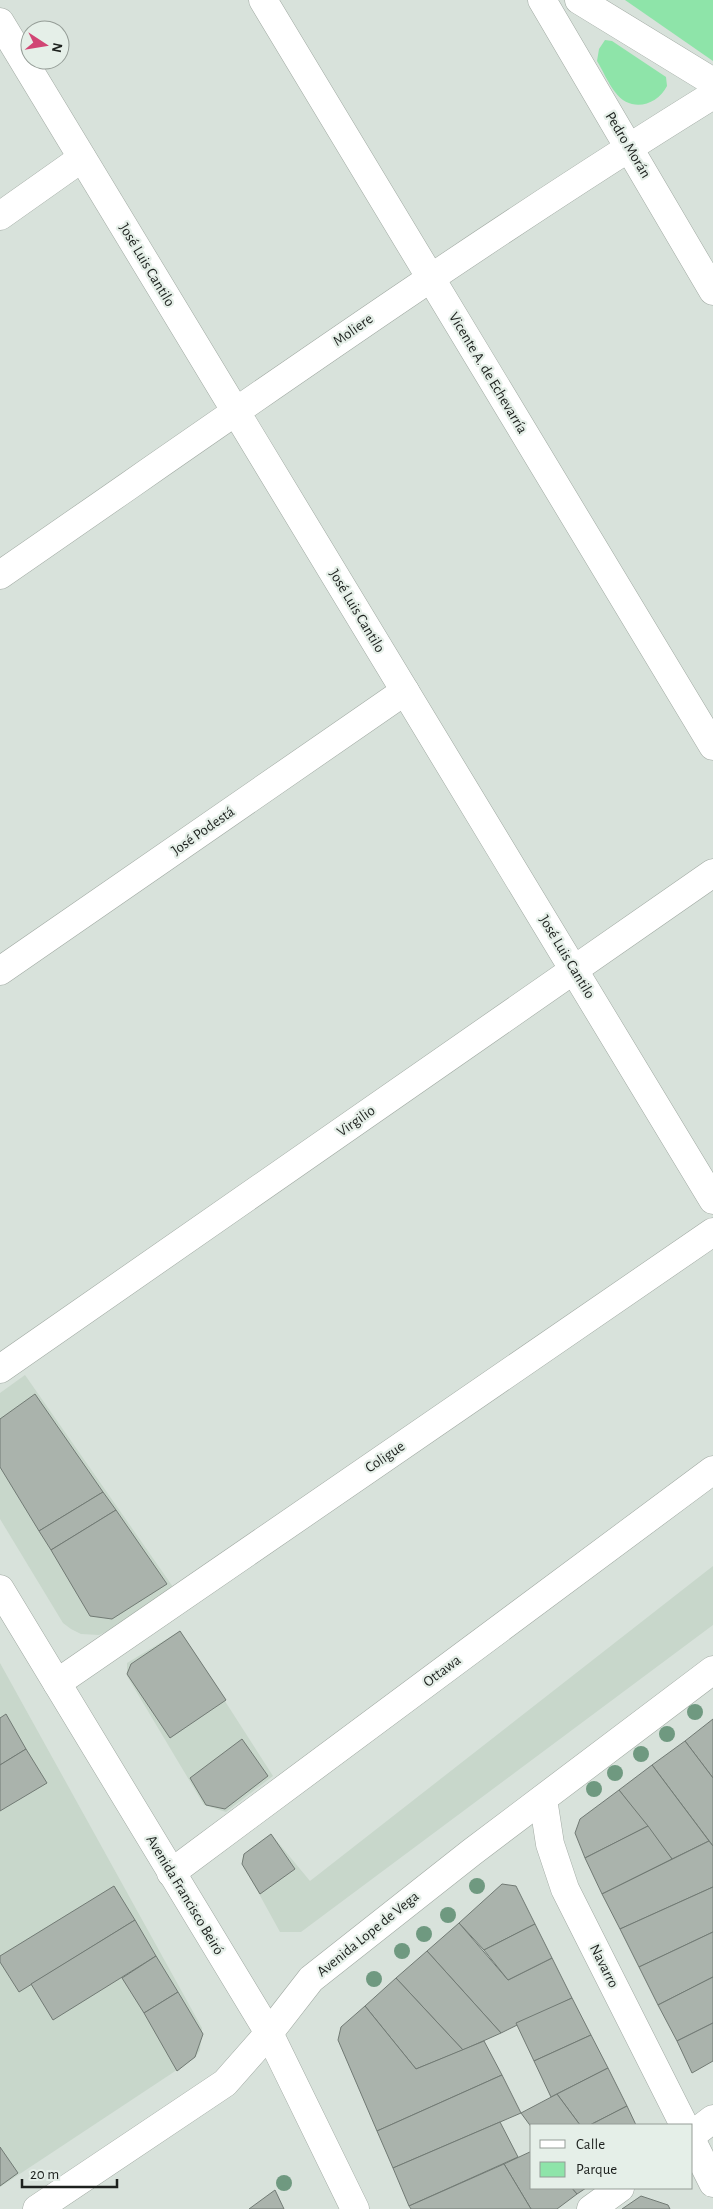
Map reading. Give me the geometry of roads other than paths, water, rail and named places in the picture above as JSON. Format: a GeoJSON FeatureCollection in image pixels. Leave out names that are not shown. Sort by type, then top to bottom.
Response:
{"type":"FeatureCollection","features":[{"type":"Feature","properties":{"kind":"street","name":"Vicente A. de Echevarría"},"geometry":{"type":"LineString","coordinates":[[263,0],[713,746]]}},
{"type":"Feature","properties":{"kind":"street","name":"Pedro Morán"},"geometry":{"type":"LineString","coordinates":[[542,0],[630,146],[713,291]]}},
{"type":"Feature","properties":{"kind":"street"},"geometry":{"type":"LineString","coordinates":[[579,0],[713,82]]}},
{"type":"Feature","properties":{"kind":"street","name":"José Luis Cantilo"},"geometry":{"type":"LineString","coordinates":[[0,22],[713,1200]]}},
{"type":"Feature","properties":{"kind":"street","name":"Moliere"},"geometry":{"type":"LineString","coordinates":[[0,575],[430,277],[630,146],[713,95]]}},
{"type":"Feature","properties":{"kind":"street"},"geometry":{"type":"LineString","coordinates":[[0,216],[82,158]]}},
{"type":"Feature","properties":{"kind":"street","name":"José Podestá"},"geometry":{"type":"LineString","coordinates":[[0,971],[405,691]]}},
{"type":"Feature","properties":{"kind":"street","name":"Virgilio"},"geometry":{"type":"LineString","coordinates":[[0,1369],[713,873]]}},
{"type":"Feature","properties":{"kind":"street","name":"Coligue"},"geometry":{"type":"LineString","coordinates":[[56,1683],[713,1232]]}},
{"type":"Feature","properties":{"kind":"street","name":"Ottawa"},"geometry":{"type":"LineString","coordinates":[[171,1873],[713,1470]]}},
{"type":"Feature","properties":{"kind":"street","name":"Avenida Francisco Beiró"},"geometry":{"type":"LineString","coordinates":[[0,1589],[269,2033],[355,2209]]}},
{"type":"Feature","properties":{"kind":"street","name":"Avenida Lope de Vega"},"geometry":{"type":"LineString","coordinates":[[37,2209],[225,2083],[269,2033],[311,1979],[472,1852],[713,1670]]}},
{"type":"Feature","properties":{"kind":"street","name":"Navarro"},"geometry":{"type":"LineString","coordinates":[[543,1799],[550,1844],[565,1889],[683,2124]]}},
{"type":"Feature","properties":{"kind":"street"},"geometry":{"type":"LineString","coordinates":[[693,2134],[713,2119]]}},
{"type":"Feature","properties":{"kind":"street"},"geometry":{"type":"LineString","coordinates":[[693,2143],[713,2183]]}},
{"type":"Feature","properties":{"kind":"street"},"geometry":{"type":"LineString","coordinates":[[591,2209],[619,2189]]}}]}
